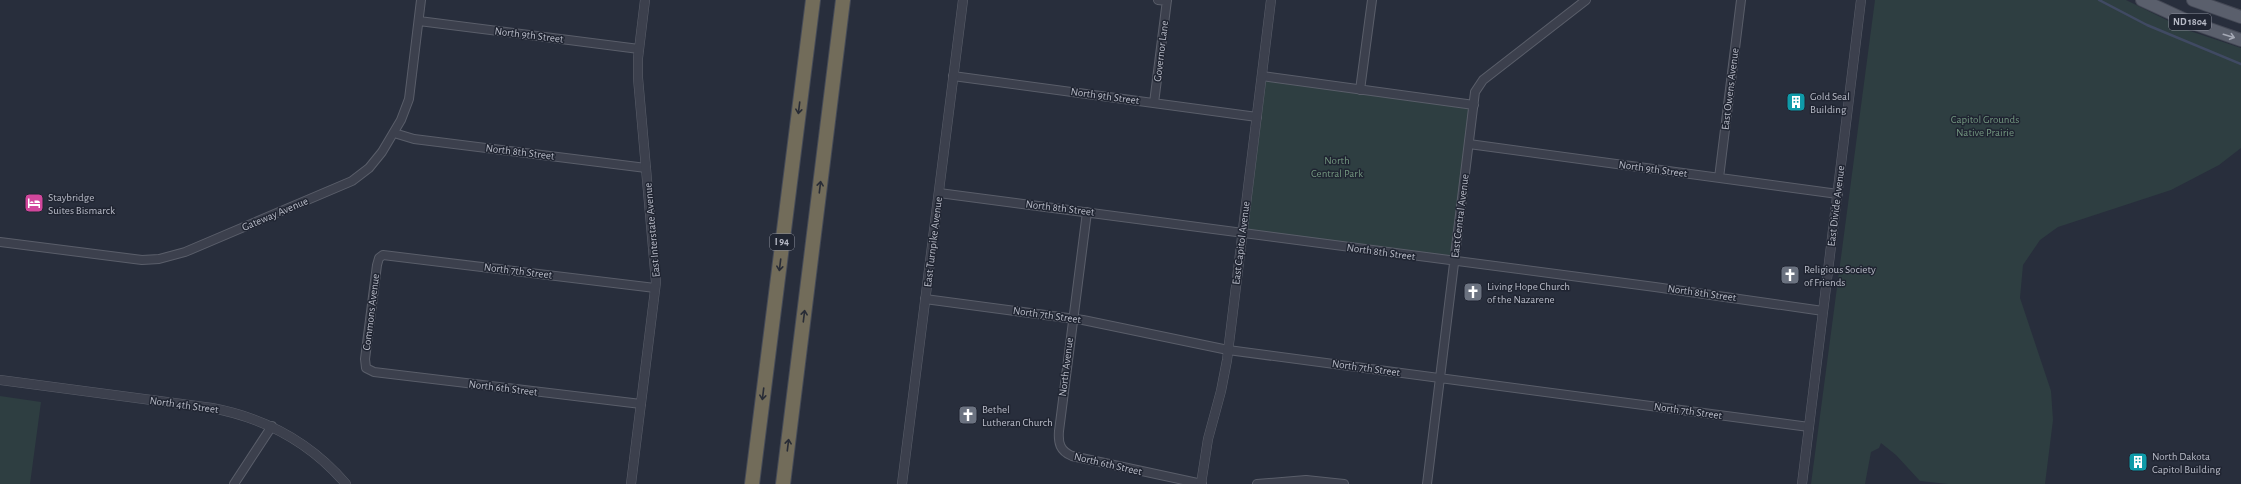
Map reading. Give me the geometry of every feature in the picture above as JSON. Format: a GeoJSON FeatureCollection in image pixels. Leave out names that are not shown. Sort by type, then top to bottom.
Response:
{"type":"FeatureCollection","features":[{"type":"Feature","properties":{"kind":"highway"},"geometry":{"type":"LineString","coordinates":[[803,80],[810,0]]}},
{"type":"Feature","properties":{"kind":"highway","name":"I 94"},"geometry":{"type":"LineString","coordinates":[[752,484],[813,0]]}},
{"type":"Feature","properties":{"kind":"highway"},"geometry":{"type":"LineString","coordinates":[[783,484],[843,0]]}},
{"type":"Feature","properties":{"kind":"highway"},"geometry":{"type":"LineString","coordinates":[[825,144],[832,112],[849,0]]}},
{"type":"Feature","properties":{"kind":"main road","name":"ND 1804"},"geometry":{"type":"LineString","coordinates":[[2142,0],[2190,22],[2241,40]]}},
{"type":"Feature","properties":{"kind":"main road","name":"ND 1804"},"geometry":{"type":"LineString","coordinates":[[2193,0],[2241,17]]}},
{"type":"Feature","properties":{"kind":"street","name":"Gateway Avenue"},"geometry":{"type":"LineString","coordinates":[[0,242],[134,260],[167,258],[352,181],[376,160],[394,134],[404,113],[409,99],[421,0]]}},
{"type":"Feature","properties":{"kind":"street","name":"East Interstate Avenue"},"geometry":{"type":"LineString","coordinates":[[631,484],[655,288],[638,78],[639,49],[645,0]]}},
{"type":"Feature","properties":{"kind":"street","name":"East Turnpike Avenue"},"geometry":{"type":"LineString","coordinates":[[902,484],[963,0]]}},
{"type":"Feature","properties":{"kind":"street","name":"Governor Lane"},"geometry":{"type":"LineString","coordinates":[[1154,103],[1164,0]]}},
{"type":"Feature","properties":{"kind":"street","name":"East Capitol Avenue"},"geometry":{"type":"LineString","coordinates":[[1202,484],[1208,439],[1223,381],[1228,350],[1271,0]]}},
{"type":"Feature","properties":{"kind":"street"},"geometry":{"type":"LineString","coordinates":[[1360,90],[1372,0]]}},
{"type":"Feature","properties":{"kind":"street","name":"East Central Avenue"},"geometry":{"type":"LineString","coordinates":[[1427,484],[1477,88],[1483,80],[1586,0]]}},
{"type":"Feature","properties":{"kind":"street","name":"East Owens Avenue"},"geometry":{"type":"LineString","coordinates":[[1719,178],[1741,0]]}},
{"type":"Feature","properties":{"kind":"street","name":"East Divide Avenue"},"geometry":{"type":"LineString","coordinates":[[1802,484],[1861,0]]}},
{"type":"Feature","properties":{"kind":"street","name":"North 9th Street"},"geometry":{"type":"LineString","coordinates":[[419,21],[639,49]]}},
{"type":"Feature","properties":{"kind":"street","name":"North 9th Street"},"geometry":{"type":"LineString","coordinates":[[953,76],[1257,117]]}},
{"type":"Feature","properties":{"kind":"street"},"geometry":{"type":"LineString","coordinates":[[1262,76],[1474,105]]}},
{"type":"Feature","properties":{"kind":"street","name":"North 8th Street"},"geometry":{"type":"LineString","coordinates":[[394,134],[414,139],[646,168]]}},
{"type":"Feature","properties":{"kind":"street","name":"North 9th Street"},"geometry":{"type":"LineString","coordinates":[[1469,144],[1838,194]]}},
{"type":"Feature","properties":{"kind":"street","name":"North 8th Street"},"geometry":{"type":"LineString","coordinates":[[939,193],[1823,311]]}},
{"type":"Feature","properties":{"kind":"street","name":"North Avenue"},"geometry":{"type":"LineString","coordinates":[[1062,451],[1058,437],[1072,318],[1087,212]]}},
{"type":"Feature","properties":{"kind":"street","name":"North 7th Street"},"geometry":{"type":"LineString","coordinates":[[381,256],[390,255],[655,288]]}},
{"type":"Feature","properties":{"kind":"street","name":"Commons Avenue"},"geometry":{"type":"LineString","coordinates":[[366,368],[365,359],[377,265],[381,256]]}},
{"type":"Feature","properties":{"kind":"street","name":"North 7th Street"},"geometry":{"type":"LineString","coordinates":[[926,299],[1072,318],[1228,350],[1809,427]]}},
{"type":"Feature","properties":{"kind":"street","name":"North 6th Street"},"geometry":{"type":"LineString","coordinates":[[366,368],[374,372],[641,404]]}},
{"type":"Feature","properties":{"kind":"street","name":"North 4th Street"},"geometry":{"type":"LineString","coordinates":[[0,380],[212,408],[244,416],[272,426],[315,454],[346,484]]}},
{"type":"Feature","properties":{"kind":"street"},"geometry":{"type":"LineString","coordinates":[[234,484],[272,426]]}},
{"type":"Feature","properties":{"kind":"street","name":"North 6th Street"},"geometry":{"type":"LineString","coordinates":[[1062,451],[1078,457],[1202,484]]}},
{"type":"Feature","properties":{"kind":"street"},"geometry":{"type":"LineString","coordinates":[[1257,484],[1306,480],[1344,484]]}},
{"type":"Feature","properties":{"kind":"green space","name":"Capitol Grounds Native Prairie"},"geometry":{"type":"Polygon","coordinates":[[[1875,0],[2126,0],[2187,30],[2241,48],[2241,148],[2219,165],[2171,190],[2058,227],[2040,240],[2023,265],[2020,298],[2051,391],[2053,420],[2045,484],[1948,484],[1920,481],[1896,455],[1881,443],[1879,448],[1871,452],[1865,484],[1811,484],[1875,0]]]}},
{"type":"Feature","properties":{"kind":"green space","name":"North Central Park"},"geometry":{"type":"Polygon","coordinates":[[[1262,76],[1474,105],[1454,261],[1243,233],[1262,76]]]}},
{"type":"Feature","properties":{"kind":"green space"},"geometry":{"type":"Polygon","coordinates":[[[0,396],[41,402],[30,484],[0,484],[0,396]]]}},
{"type":"Feature","properties":{"kind":"waterway"},"geometry":{"type":"LineString","coordinates":[[2099,0],[2147,25],[2241,64]]}},
{"type":"Feature","properties":{"kind":"place","name":"Gold Seal Building"},"geometry":{"type":"Point","coordinates":[1796,102]}},
{"type":"Feature","properties":{"kind":"place","name":"Staybridge Suites Bismarck"},"geometry":{"type":"Point","coordinates":[34,203]}},
{"type":"Feature","properties":{"kind":"place","name":"Religious Society of Friends"},"geometry":{"type":"Point","coordinates":[1790,275]}},
{"type":"Feature","properties":{"kind":"place","name":"Living Hope Church of the Nazarene"},"geometry":{"type":"Point","coordinates":[1473,292]}},
{"type":"Feature","properties":{"kind":"place","name":"Bethel Lutheran Church"},"geometry":{"type":"Point","coordinates":[968,415]}},
{"type":"Feature","properties":{"kind":"place","name":"North Dakota Capitol Building"},"geometry":{"type":"Point","coordinates":[2138,462]}}]}
